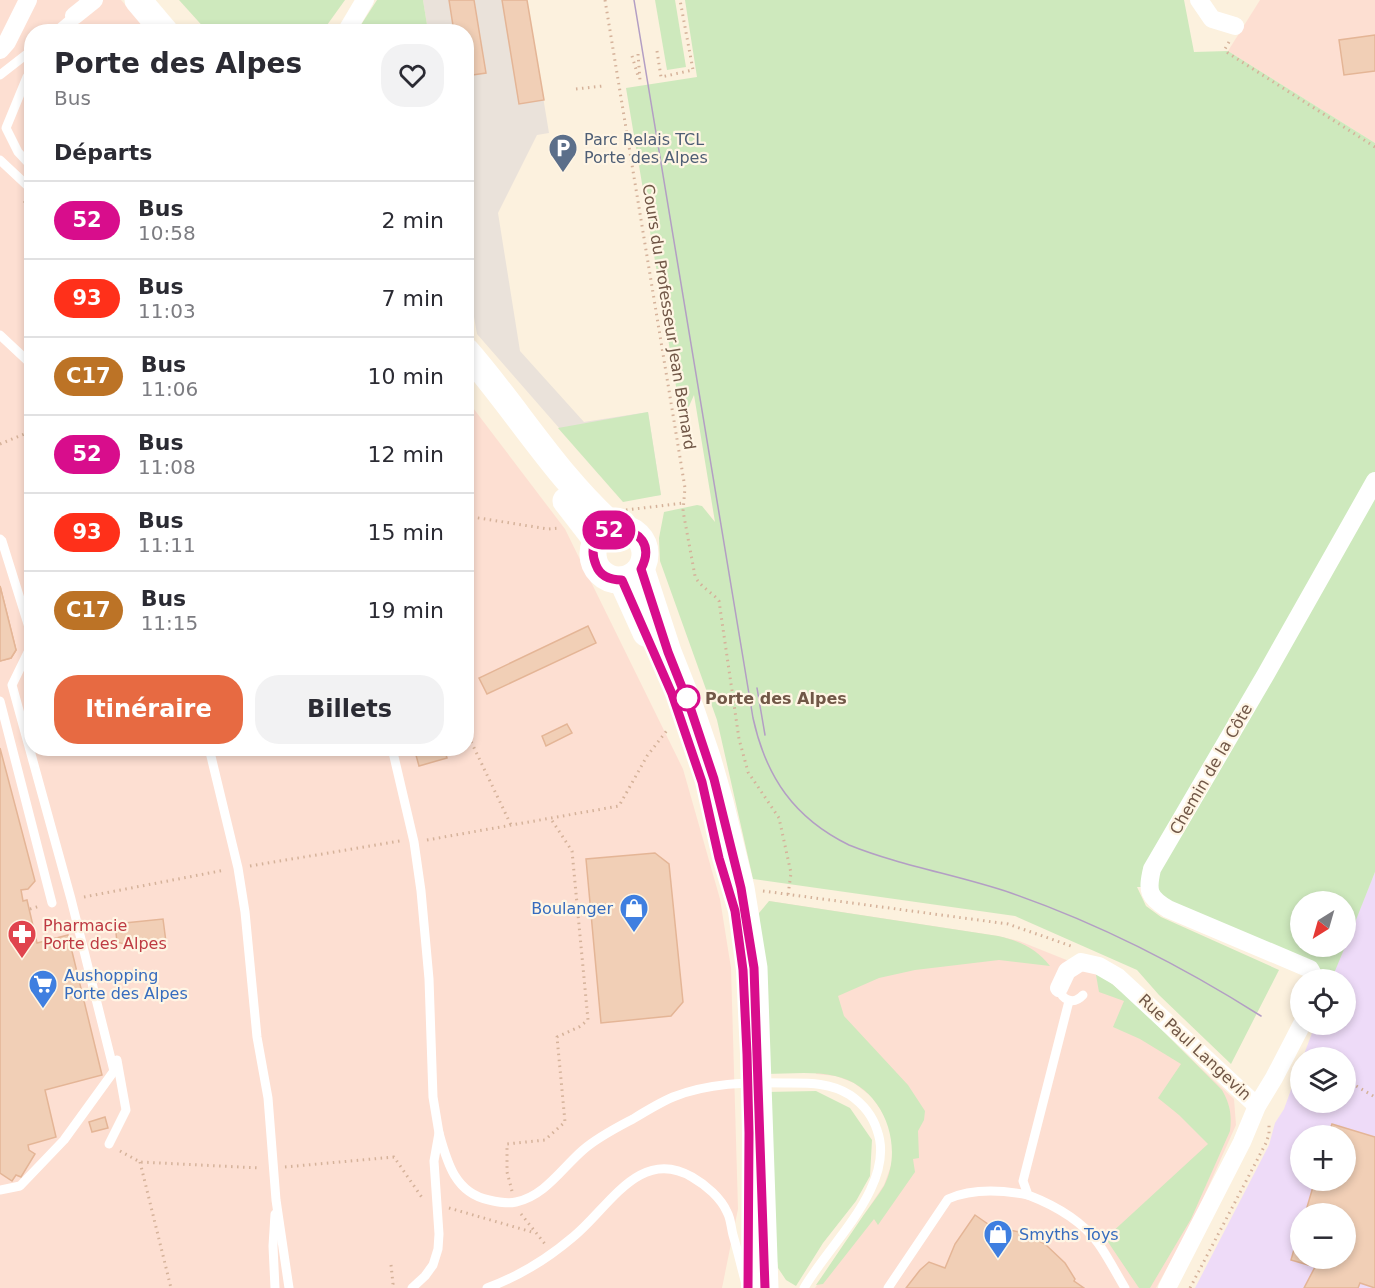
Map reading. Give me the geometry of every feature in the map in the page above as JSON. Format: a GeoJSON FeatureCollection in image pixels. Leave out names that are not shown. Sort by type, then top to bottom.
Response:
{"type":"FeatureCollection","features":[{"type":"Feature","properties":{"kind":"main road"},"geometry":{"type":"LineString","coordinates":[[138,0],[158,24]]}},
{"type":"Feature","properties":{"kind":"main road"},"geometry":{"type":"LineString","coordinates":[[156,0],[177,24]]}},
{"type":"Feature","properties":{"kind":"main road"},"geometry":{"type":"LineString","coordinates":[[474,361],[536,441],[612,527]]}},
{"type":"Feature","properties":{"kind":"main road"},"geometry":{"type":"LineString","coordinates":[[474,387],[612,527],[628,530],[642,541],[645,552],[631,575]]}},
{"type":"Feature","properties":{"kind":"main road"},"geometry":{"type":"LineString","coordinates":[[612,527],[593,552],[597,568],[605,576],[631,575]]}},
{"type":"Feature","properties":{"kind":"main road"},"geometry":{"type":"LineString","coordinates":[[631,575],[668,652],[691,710],[720,802],[741,888],[754,968],[752,1055],[765,1288]]}},
{"type":"Feature","properties":{"kind":"main road"},"geometry":{"type":"LineString","coordinates":[[747,1288],[754,1101]]}},
{"type":"Feature","properties":{"kind":"street"},"geometry":{"type":"LineString","coordinates":[[0,50],[7,42],[28,0]]}},
{"type":"Feature","properties":{"kind":"street"},"geometry":{"type":"LineString","coordinates":[[74,16],[94,0]]}},
{"type":"Feature","properties":{"kind":"street"},"geometry":{"type":"LineString","coordinates":[[350,24],[365,0]]}},
{"type":"Feature","properties":{"kind":"street"},"geometry":{"type":"LineString","coordinates":[[1199,0],[1212,19],[1235,26]]}},
{"type":"Feature","properties":{"kind":"street","name":"Chemin de la Côte"},"geometry":{"type":"LineString","coordinates":[[1310,969],[1168,909],[1154,900],[1148,887],[1152,869],[1375,481]]}},
{"type":"Feature","properties":{"kind":"street","name":"Rue Paul Langevin"},"geometry":{"type":"LineString","coordinates":[[1064,994],[1067,971],[1081,962],[1099,966],[1118,977],[1257,1106],[1242,1142],[1167,1288]]}},
{"type":"Feature","properties":{"kind":"street"},"geometry":{"type":"LineString","coordinates":[[1257,1106],[1296,1035]]}},
{"type":"Feature","properties":{"kind":"lane"},"geometry":{"type":"LineString","coordinates":[[64,24],[74,16]]}},
{"type":"Feature","properties":{"kind":"lane"},"geometry":{"type":"LineString","coordinates":[[0,75],[24,56]]}},
{"type":"Feature","properties":{"kind":"lane"},"geometry":{"type":"LineString","coordinates":[[24,83],[6,128],[18,152],[24,158]]}},
{"type":"Feature","properties":{"kind":"lane"},"geometry":{"type":"LineString","coordinates":[[0,160],[24,182]]}},
{"type":"Feature","properties":{"kind":"lane"},"geometry":{"type":"LineString","coordinates":[[0,334],[24,357]]}},
{"type":"Feature","properties":{"kind":"lane"},"geometry":{"type":"LineString","coordinates":[[0,539],[24,612]]}},
{"type":"Feature","properties":{"kind":"lane"},"geometry":{"type":"LineString","coordinates":[[24,660],[12,685],[24,729]]}},
{"type":"Feature","properties":{"kind":"lane"},"geometry":{"type":"LineString","coordinates":[[0,700],[52,903]]}},
{"type":"Feature","properties":{"kind":"lane"},"geometry":{"type":"LineString","coordinates":[[32,756],[120,1072],[126,1110],[109,1144]]}},
{"type":"Feature","properties":{"kind":"lane"},"geometry":{"type":"LineString","coordinates":[[211,756],[238,868],[250,952],[257,1037],[268,1098],[276,1200],[289,1288]]}},
{"type":"Feature","properties":{"kind":"lane"},"geometry":{"type":"LineString","coordinates":[[394,756],[414,842],[426,937],[433,1097],[447,1163],[455,1179],[469,1192],[482,1199],[502,1203],[516,1202],[546,1186],[583,1150],[599,1139],[673,1097],[701,1088],[736,1083],[812,1083],[840,1089],[861,1103],[875,1123],[882,1147],[880,1169],[871,1191],[804,1288]]}},
{"type":"Feature","properties":{"kind":"lane"},"geometry":{"type":"LineString","coordinates":[[0,1190],[20,1186],[64,1140],[114,1071],[71,899]]}},
{"type":"Feature","properties":{"kind":"lane"},"geometry":{"type":"LineString","coordinates":[[1028,1195],[1023,1181],[1064,994],[1078,1000],[1083,995]]}},
{"type":"Feature","properties":{"kind":"lane"},"geometry":{"type":"LineString","coordinates":[[412,1288],[433,1265],[438,1249],[434,1161],[439,1132]]}},
{"type":"Feature","properties":{"kind":"lane"},"geometry":{"type":"LineString","coordinates":[[487,1288],[542,1262],[576,1236],[613,1195],[632,1179],[650,1171],[668,1168],[682,1171],[699,1181],[715,1195],[728,1212],[747,1288]]}},
{"type":"Feature","properties":{"kind":"lane"},"geometry":{"type":"LineString","coordinates":[[888,1288],[948,1199],[959,1194],[1010,1192],[1028,1195],[1065,1213],[1082,1226],[1098,1242],[1125,1288]]}},
{"type":"Feature","properties":{"kind":"lane"},"geometry":{"type":"LineString","coordinates":[[275,1288],[273,1246],[276,1200]]}},
{"type":"Feature","properties":{"kind":"path","name":"Cours du Professeur Jean Bernard"},"geometry":{"type":"LineString","coordinates":[[605,0],[682,468],[686,494],[683,511],[695,576],[698,583],[714,594],[719,601],[739,739],[748,771],[779,818],[791,873],[788,895],[1008,924],[1075,947]]}},
{"type":"Feature","properties":{"kind":"path"},"geometry":{"type":"LineString","coordinates":[[657,51],[662,77],[693,70],[680,0]]}},
{"type":"Feature","properties":{"kind":"path"},"geometry":{"type":"LineString","coordinates":[[1235,26],[1225,49],[1228,53],[1375,147]]}},
{"type":"Feature","properties":{"kind":"path"},"geometry":{"type":"LineString","coordinates":[[632,56],[640,80],[638,54]]}},
{"type":"Feature","properties":{"kind":"path"},"geometry":{"type":"LineString","coordinates":[[576,89],[603,86]]}},
{"type":"Feature","properties":{"kind":"path"},"geometry":{"type":"LineString","coordinates":[[0,444],[24,434]]}},
{"type":"Feature","properties":{"kind":"path"},"geometry":{"type":"LineString","coordinates":[[612,527],[684,503]]}},
{"type":"Feature","properties":{"kind":"path"},"geometry":{"type":"LineString","coordinates":[[474,517],[548,529],[561,528]]}},
{"type":"Feature","properties":{"kind":"path"},"geometry":{"type":"LineString","coordinates":[[71,899],[238,868],[397,842],[414,842],[619,806],[648,756],[668,729]]}},
{"type":"Feature","properties":{"kind":"path"},"geometry":{"type":"LineString","coordinates":[[474,747],[512,825]]}},
{"type":"Feature","properties":{"kind":"path"},"geometry":{"type":"LineString","coordinates":[[548,1247],[521,1214],[516,1202],[507,1172],[507,1144],[545,1140],[565,1122],[557,1037],[579,1027],[588,1020],[572,851],[551,819]]}},
{"type":"Feature","properties":{"kind":"path"},"geometry":{"type":"LineString","coordinates":[[30,909],[52,903]]}},
{"type":"Feature","properties":{"kind":"path"},"geometry":{"type":"LineString","coordinates":[[1356,1086],[1375,1097]]}},
{"type":"Feature","properties":{"kind":"path"},"geometry":{"type":"LineString","coordinates":[[1190,1288],[1269,1134],[1270,1125],[1257,1106]]}},
{"type":"Feature","properties":{"kind":"path"},"geometry":{"type":"LineString","coordinates":[[109,1144],[140,1162],[273,1168],[394,1157],[424,1200],[534,1232]]}},
{"type":"Feature","properties":{"kind":"path"},"geometry":{"type":"LineString","coordinates":[[140,1162],[171,1288]]}},
{"type":"Feature","properties":{"kind":"path"},"geometry":{"type":"LineString","coordinates":[[391,1265],[393,1284],[391,1288]]}},
{"type":"Feature","properties":{"kind":"shaded area","name":"Porte des Alpes"},"geometry":{"type":"Polygon","coordinates":[[[0,0],[121,0],[143,24],[24,24],[24,756],[474,756],[474,409],[565,529],[683,769],[720,899],[731,968],[738,1209],[722,1288],[0,1288],[0,0]]]}},
{"type":"Feature","properties":{"kind":"shaded area"},"geometry":{"type":"Polygon","coordinates":[[[423,0],[527,0],[549,133],[537,135],[498,213],[520,351],[584,422],[648,412],[661,495],[622,500],[477,334],[474,317],[474,24],[427,24],[423,0]]]}},
{"type":"Feature","properties":{"kind":"shaded area"},"geometry":{"type":"Polygon","coordinates":[[[1260,0],[1375,0],[1375,143],[1228,51],[1260,0]]]}},
{"type":"Feature","properties":{"kind":"shaded area"},"geometry":{"type":"Polygon","coordinates":[[[1375,872],[1375,1288],[1195,1288],[1269,1145],[1275,1123],[1284,1109],[1290,1092],[1290,1113],[1356,1113],[1356,1047],[1307,1047],[1311,1035],[1356,1035],[1356,969],[1335,969],[1340,957],[1356,957],[1356,918],[1375,872]]]}},
{"type":"Feature","properties":{"kind":"shaded area"},"geometry":{"type":"Polygon","coordinates":[[[769,901],[998,936],[1019,941],[1099,973],[1234,1099],[1236,1125],[1193,1221],[1156,1288],[815,1288],[884,1185],[892,1163],[891,1131],[872,1097],[854,1083],[836,1076],[816,1074],[769,901]]]}},
{"type":"Feature","properties":{"kind":"green space"},"geometry":{"type":"Polygon","coordinates":[[[179,0],[345,0],[328,24],[201,24],[179,0]]]}},
{"type":"Feature","properties":{"kind":"green space"},"geometry":{"type":"Polygon","coordinates":[[[377,0],[423,0],[427,24],[362,24],[377,0]]]}},
{"type":"Feature","properties":{"kind":"green space"},"geometry":{"type":"Polygon","coordinates":[[[655,0],[675,0],[686,67],[667,70],[655,0]]]}},
{"type":"Feature","properties":{"kind":"green space"},"geometry":{"type":"Polygon","coordinates":[[[685,0],[1184,0],[1194,52],[1228,51],[1375,143],[1375,872],[1356,920],[1356,891],[1290,891],[1290,957],[1341,957],[1336,969],[1311,969],[1168,909],[1148,887],[1137,887],[1146,906],[1161,917],[1279,970],[1231,1064],[1159,995],[1137,970],[1015,916],[753,879],[717,720],[660,561],[659,538],[664,512],[697,505],[702,506],[715,522],[694,395],[682,422],[626,88],[697,77],[685,0]]]}},
{"type":"Feature","properties":{"kind":"green space"},"geometry":{"type":"Polygon","coordinates":[[[648,412],[661,495],[623,502],[558,428],[648,412]]]}},
{"type":"Feature","properties":{"kind":"green space"},"geometry":{"type":"Polygon","coordinates":[[[769,901],[998,936],[1027,946],[1039,954],[1050,966],[999,960],[915,970],[879,978],[838,996],[844,1016],[908,1085],[925,1111],[924,1120],[918,1131],[919,1158],[913,1159],[915,1172],[878,1225],[874,1219],[823,1284],[816,1285],[884,1186],[890,1170],[892,1153],[890,1136],[877,1104],[852,1082],[835,1076],[818,1074],[766,1074],[759,913],[769,901]]]}},
{"type":"Feature","properties":{"kind":"green space"},"geometry":{"type":"Polygon","coordinates":[[[1099,973],[1135,1003],[1222,1090],[1230,1110],[1230,1131],[1191,1219],[1150,1288],[1139,1288],[1108,1242],[1109,1235],[1208,1144],[1158,1098],[1181,1064],[1140,1039],[1113,1027],[1124,1001],[1099,992],[1096,975],[1099,973]]]}},
{"type":"Feature","properties":{"kind":"green space"},"geometry":{"type":"Polygon","coordinates":[[[816,1091],[850,1108],[872,1140],[870,1176],[856,1201],[823,1243],[796,1286],[786,1280],[778,1268],[768,1200],[766,1092],[816,1091]]]}},
{"type":"Feature","properties":{"kind":"building"},"geometry":{"type":"Polygon","coordinates":[[[449,0],[474,0],[486,73],[474,75],[474,24],[453,24],[449,0]]]}},
{"type":"Feature","properties":{"kind":"building"},"geometry":{"type":"Polygon","coordinates":[[[502,0],[527,0],[544,100],[519,104],[502,0]]]}},
{"type":"Feature","properties":{"kind":"building"},"geometry":{"type":"Polygon","coordinates":[[[1375,35],[1375,71],[1344,75],[1339,40],[1375,35]]]}},
{"type":"Feature","properties":{"kind":"building"},"geometry":{"type":"Polygon","coordinates":[[[0,586],[16,650],[11,658],[0,661],[0,586]]]}},
{"type":"Feature","properties":{"kind":"building"},"geometry":{"type":"Polygon","coordinates":[[[0,586],[16,650],[11,658],[0,661],[0,586]]]}},
{"type":"Feature","properties":{"kind":"building"},"geometry":{"type":"Polygon","coordinates":[[[588,626],[596,643],[487,694],[479,678],[588,626]]]}},
{"type":"Feature","properties":{"kind":"building"},"geometry":{"type":"Polygon","coordinates":[[[567,724],[572,733],[546,746],[542,736],[567,724]]]}},
{"type":"Feature","properties":{"kind":"building","name":"Aushopping Porte des Alpes"},"geometry":{"type":"Polygon","coordinates":[[[0,748],[35,881],[28,889],[21,890],[23,901],[27,900],[37,943],[68,935],[102,1075],[45,1090],[56,1137],[28,1145],[29,1150],[35,1154],[21,1177],[16,1175],[12,1181],[0,1173],[0,748]]]}},
{"type":"Feature","properties":{"kind":"building"},"geometry":{"type":"Polygon","coordinates":[[[416,756],[446,756],[447,758],[419,766],[416,756]]]}},
{"type":"Feature","properties":{"kind":"building","name":"Boulanger"},"geometry":{"type":"Polygon","coordinates":[[[655,853],[669,864],[683,1002],[671,1016],[601,1023],[586,859],[655,853]]]}},
{"type":"Feature","properties":{"kind":"building"},"geometry":{"type":"Polygon","coordinates":[[[163,919],[166,942],[131,946],[117,942],[115,924],[163,919]]]}},
{"type":"Feature","properties":{"kind":"building"},"geometry":{"type":"Polygon","coordinates":[[[105,1117],[108,1128],[92,1132],[89,1122],[105,1117]]]}},
{"type":"Feature","properties":{"kind":"building"},"geometry":{"type":"Polygon","coordinates":[[[1356,1131],[1375,1137],[1375,1288],[1360,1283],[1358,1288],[1304,1288],[1314,1269],[1356,1269],[1356,1203],[1308,1203],[1312,1191],[1356,1191],[1356,1131]]]}},
{"type":"Feature","properties":{"kind":"building"},"geometry":{"type":"Polygon","coordinates":[[[975,1215],[998,1231],[1000,1228],[1024,1233],[1045,1244],[1065,1263],[1074,1281],[1084,1288],[906,1288],[929,1262],[945,1268],[955,1244],[975,1215]]]}},
{"type":"Feature","properties":{"kind":"tram line"},"geometry":{"type":"LineString","coordinates":[[634,0],[753,718],[766,759],[785,794],[813,822],[849,845],[889,859],[1011,893],[1076,918],[1171,963],[1261,1016]]}},
{"type":"Feature","properties":{"kind":"tram line"},"geometry":{"type":"LineString","coordinates":[[757,688],[765,735]]}},
{"type":"Feature","properties":{"kind":"bus line","name":"52"},"geometry":{"type":"LineString","coordinates":[[748,1288],[749,1133],[746,1012],[735,911],[719,858],[702,782],[672,694],[622,580],[610,579],[601,573],[593,557],[597,541],[612,529],[628,530],[638,536],[644,546],[645,558],[641,569],[714,779],[741,888],[754,968],[765,1288]]}},
{"type":"Feature","properties":{"kind":"place","name":"Parc Relais TCL Porte des Alpes"},"geometry":{"type":"Point","coordinates":[563,174]}},
{"type":"Feature","properties":{"kind":"place","name":"Porte des Alpes"},"geometry":{"type":"Point","coordinates":[687,698]}},
{"type":"Feature","properties":{"kind":"place","name":"Boulanger"},"geometry":{"type":"Point","coordinates":[634,934]}},
{"type":"Feature","properties":{"kind":"place","name":"Pharmacie Porte des Alpes"},"geometry":{"type":"Point","coordinates":[22,960]}},
{"type":"Feature","properties":{"kind":"place","name":"Aushopping Porte des Alpes"},"geometry":{"type":"Point","coordinates":[43,1010]}},
{"type":"Feature","properties":{"kind":"place","name":"Smyths Toys"},"geometry":{"type":"Point","coordinates":[998,1260]}}]}
